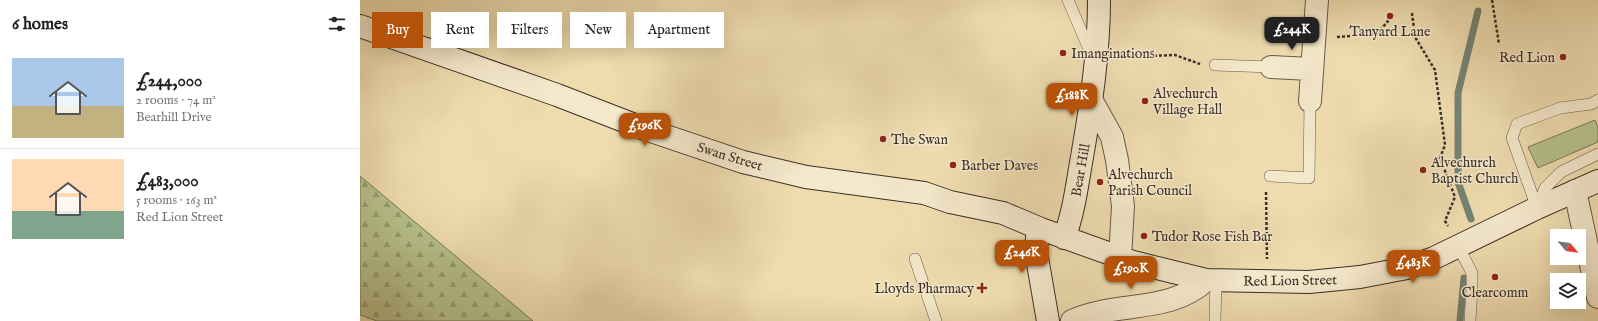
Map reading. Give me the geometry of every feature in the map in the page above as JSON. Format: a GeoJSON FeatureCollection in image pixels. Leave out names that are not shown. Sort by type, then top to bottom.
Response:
{"type":"FeatureCollection","features":[{"type":"Feature","properties":{"kind":"main road","name":"Bear Hill"},"geometry":{"type":"LineString","coordinates":[[1064,238],[1072,211],[1092,101],[1096,61],[1099,0]]}},
{"type":"Feature","properties":{"kind":"main road"},"geometry":{"type":"LineString","coordinates":[[1310,102],[1311,69],[1317,0]]}},
{"type":"Feature","properties":{"kind":"main road","name":"Swan Street"},"geometry":{"type":"LineString","coordinates":[[360,26],[557,94],[645,129],[743,162],[806,177],[924,193],[950,202],[1003,213],[1064,238]]}},
{"type":"Feature","properties":{"kind":"main road"},"geometry":{"type":"LineString","coordinates":[[1271,67],[1311,69]]}},
{"type":"Feature","properties":{"kind":"main road","name":"Bear Hill"},"geometry":{"type":"LineString","coordinates":[[1092,101],[1112,137],[1117,160],[1123,206],[1120,258]]}},
{"type":"Feature","properties":{"kind":"main road","name":"Red Lion Street"},"geometry":{"type":"LineString","coordinates":[[1064,238],[1120,258],[1168,272],[1211,280],[1309,282],[1360,277],[1385,273],[1434,258],[1537,208],[1598,181]]}},
{"type":"Feature","properties":{"kind":"main road"},"geometry":{"type":"LineString","coordinates":[[1575,191],[1598,297]]}},
{"type":"Feature","properties":{"kind":"main road"},"geometry":{"type":"LineString","coordinates":[[1041,229],[1037,237],[1036,252],[1048,321]]}},
{"type":"Feature","properties":{"kind":"main road"},"geometry":{"type":"LineString","coordinates":[[1072,321],[1111,316],[1163,302],[1211,280]]}},
{"type":"Feature","properties":{"kind":"lane"},"geometry":{"type":"LineString","coordinates":[[1068,0],[1096,61]]}},
{"type":"Feature","properties":{"kind":"lane"},"geometry":{"type":"LineString","coordinates":[[1215,65],[1271,67]]}},
{"type":"Feature","properties":{"kind":"lane"},"geometry":{"type":"LineString","coordinates":[[1537,208],[1512,138],[1517,124],[1560,108],[1591,104],[1598,100]]}},
{"type":"Feature","properties":{"kind":"lane"},"geometry":{"type":"LineString","coordinates":[[1270,176],[1309,178],[1310,102]]}},
{"type":"Feature","properties":{"kind":"lane"},"geometry":{"type":"LineString","coordinates":[[1537,208],[1546,188],[1561,172],[1598,154]]}},
{"type":"Feature","properties":{"kind":"lane"},"geometry":{"type":"LineString","coordinates":[[1458,246],[1472,273],[1470,321]]}},
{"type":"Feature","properties":{"kind":"lane"},"geometry":{"type":"LineString","coordinates":[[915,259],[936,321]]}},
{"type":"Feature","properties":{"kind":"lane"},"geometry":{"type":"LineString","coordinates":[[1211,280],[1215,321]]}},
{"type":"Feature","properties":{"kind":"path"},"geometry":{"type":"LineString","coordinates":[[1492,0],[1500,44]]}},
{"type":"Feature","properties":{"kind":"path"},"geometry":{"type":"LineString","coordinates":[[1412,13],[1416,37],[1435,70],[1445,145],[1440,158],[1455,197],[1445,220],[1458,246]]}},
{"type":"Feature","properties":{"kind":"path"},"geometry":{"type":"LineString","coordinates":[[1314,39],[1377,34],[1394,14]]}},
{"type":"Feature","properties":{"kind":"path"},"geometry":{"type":"LineString","coordinates":[[1096,61],[1175,55],[1199,64],[1215,65]]}},
{"type":"Feature","properties":{"kind":"path"},"geometry":{"type":"LineString","coordinates":[[1270,176],[1266,176],[1266,255],[1270,281]]}},
{"type":"Feature","properties":{"kind":"green space"},"geometry":{"type":"Polygon","coordinates":[[[1595,120],[1598,127],[1598,142],[1538,168],[1528,147],[1595,120]]]}},
{"type":"Feature","properties":{"kind":"green space"},"geometry":{"type":"Polygon","coordinates":[[[360,176],[533,321],[377,321],[360,315],[360,176]]]}},
{"type":"Feature","properties":{"kind":"waterway"},"geometry":{"type":"LineString","coordinates":[[1471,219],[1458,182],[1458,93],[1478,11]]}},
{"type":"Feature","properties":{"kind":"waterway"},"geometry":{"type":"LineString","coordinates":[[1460,321],[1464,278]]}},
{"type":"Feature","properties":{"kind":"place","name":"Tanyard Lane"},"geometry":{"type":"Point","coordinates":[1390,16]}},
{"type":"Feature","properties":{"kind":"place","name":"Imanginations"},"geometry":{"type":"Point","coordinates":[1063,53]}},
{"type":"Feature","properties":{"kind":"place","name":"Red Lion"},"geometry":{"type":"Point","coordinates":[1563,57]}},
{"type":"Feature","properties":{"kind":"place","name":"Alvechurch Village Hall"},"geometry":{"type":"Point","coordinates":[1145,101]}},
{"type":"Feature","properties":{"kind":"place","name":"The Swan"},"geometry":{"type":"Point","coordinates":[883,139]}},
{"type":"Feature","properties":{"kind":"place","name":"Barber Daves"},"geometry":{"type":"Point","coordinates":[953,165]}},
{"type":"Feature","properties":{"kind":"place","name":"Alvechurch Baptist Church"},"geometry":{"type":"Point","coordinates":[1423,170]}},
{"type":"Feature","properties":{"kind":"place","name":"Alvechurch Parish Council"},"geometry":{"type":"Point","coordinates":[1100,182]}},
{"type":"Feature","properties":{"kind":"place","name":"Tudor Rose Fish Bar"},"geometry":{"type":"Point","coordinates":[1144,236]}},
{"type":"Feature","properties":{"kind":"place","name":"Clearcomm"},"geometry":{"type":"Point","coordinates":[1495,277]}},
{"type":"Feature","properties":{"kind":"place","name":"Lloyds Pharmacy"},"geometry":{"type":"Point","coordinates":[982,288]}}]}
